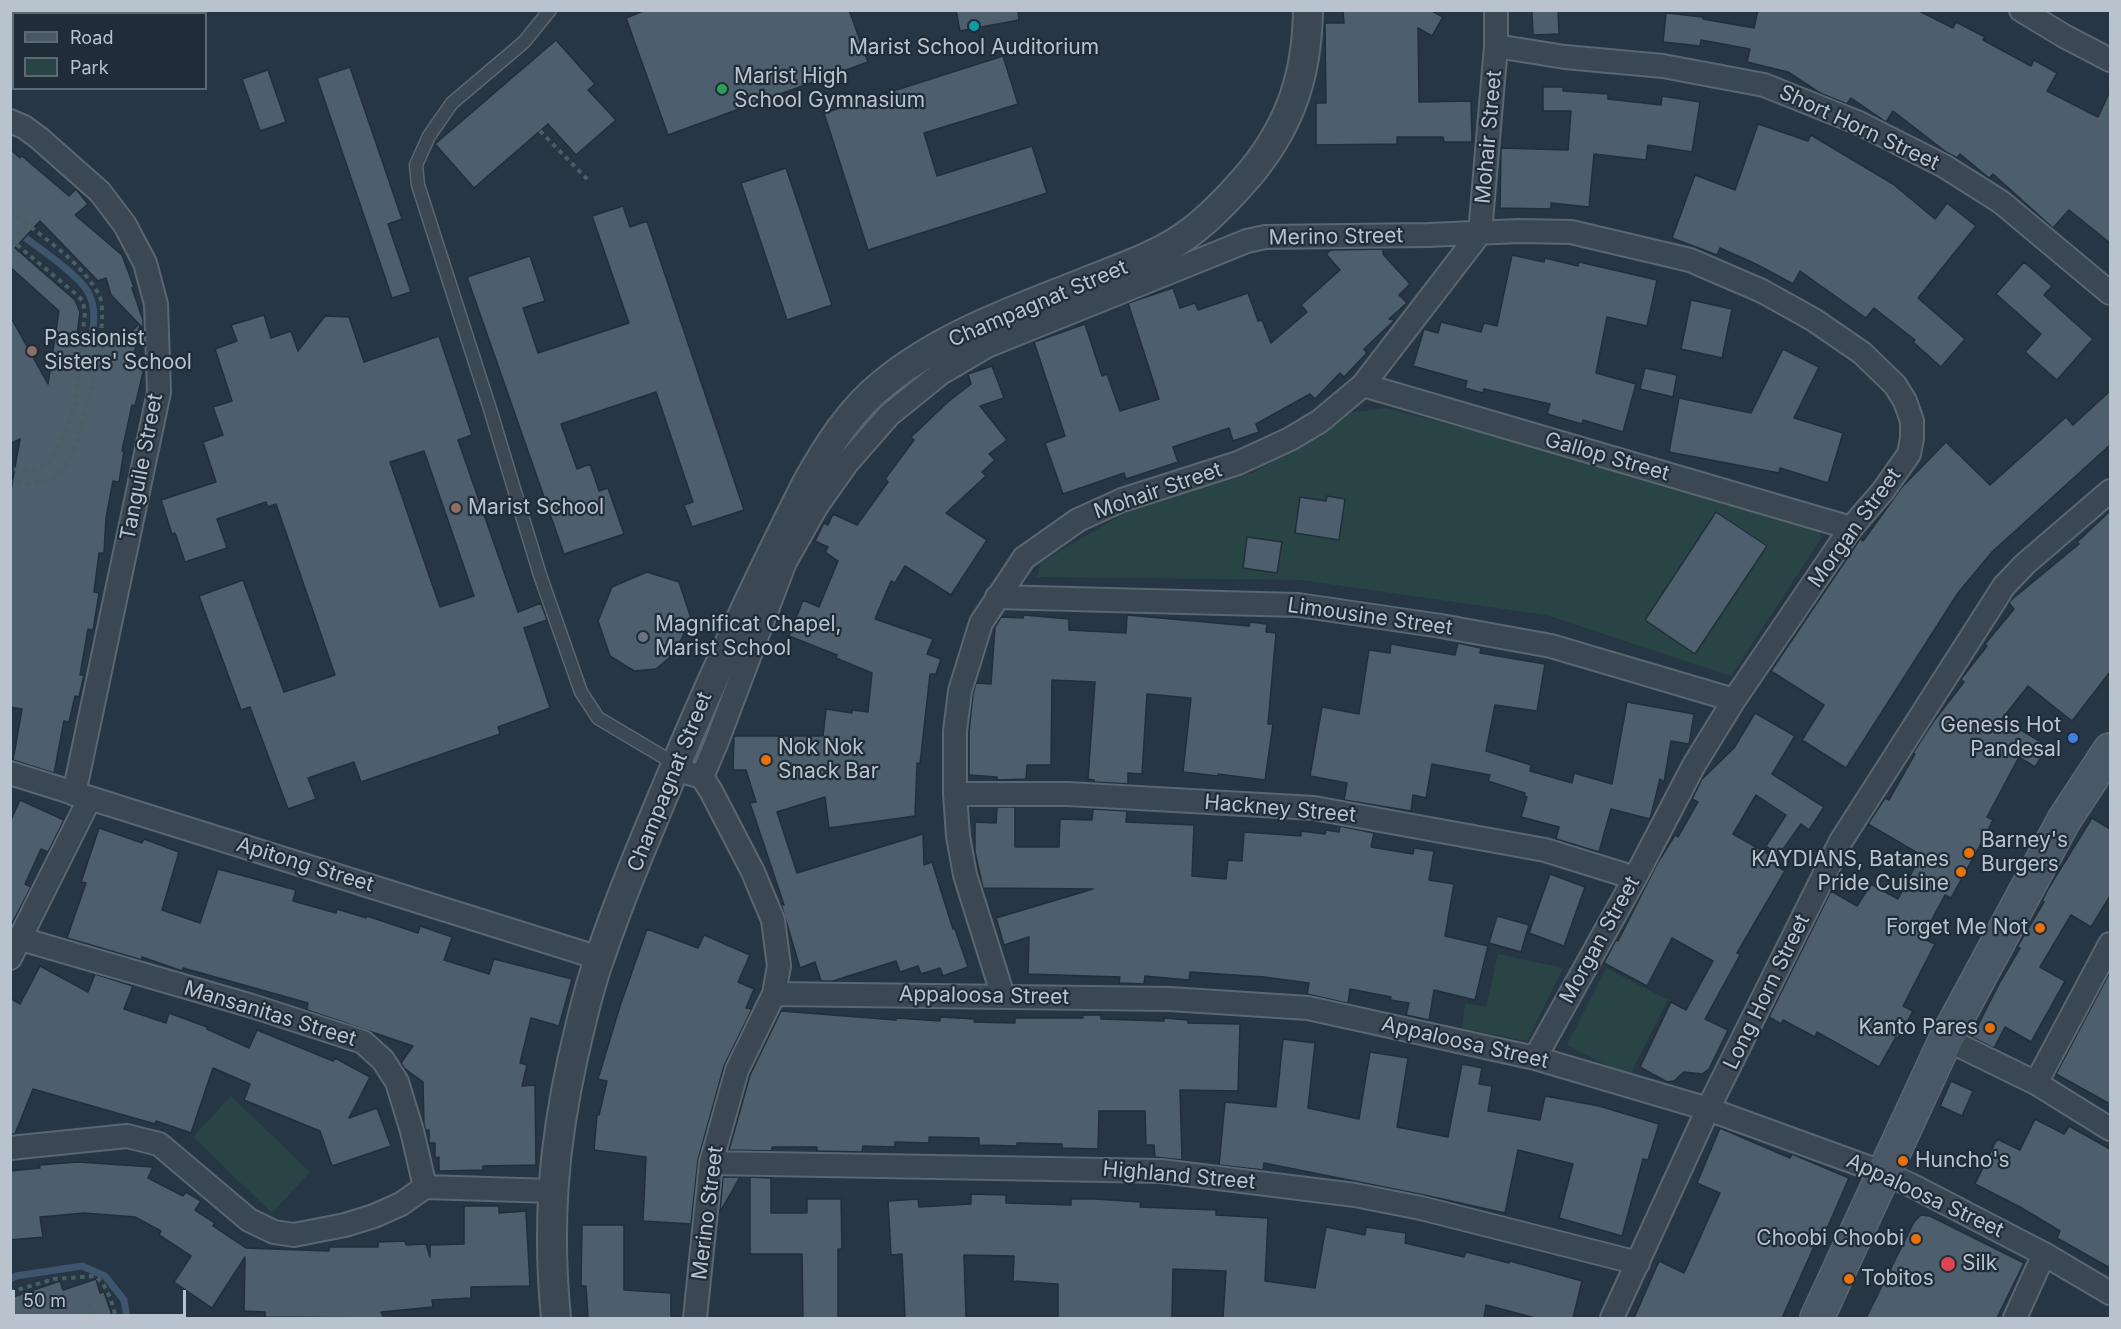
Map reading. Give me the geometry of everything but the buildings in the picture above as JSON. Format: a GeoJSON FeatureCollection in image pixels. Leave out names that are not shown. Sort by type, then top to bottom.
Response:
{"type":"FeatureCollection","features":[{"type":"Feature","properties":{"kind":"main road"},"geometry":{"type":"LineString","coordinates":[[1817,1318],[1946,1039],[2064,820],[2110,750]]}},
{"type":"Feature","properties":{"kind":"street","name":"Champagnat Street"},"geometry":{"type":"LineString","coordinates":[[556,1318],[552,1253],[552,1191],[559,1132],[581,1023],[600,957],[675,766],[714,675],[807,483],[823,456],[865,400],[905,367],[970,329],[1145,258],[1181,239],[1220,206],[1244,180],[1274,141],[1295,97],[1306,58],[1308,10]]}},
{"type":"Feature","properties":{"kind":"street"},"geometry":{"type":"LineString","coordinates":[[1496,10],[1496,46]]}},
{"type":"Feature","properties":{"kind":"street"},"geometry":{"type":"LineString","coordinates":[[2021,10],[2110,60]]}},
{"type":"Feature","properties":{"kind":"street","name":"Mohair Street"},"geometry":{"type":"LineString","coordinates":[[1004,996],[965,875],[958,836],[955,794],[955,731],[960,691],[981,623],[1024,558],[1078,520],[1122,500],[1238,463],[1290,439],[1320,421],[1363,385],[1480,233],[1496,46]]}},
{"type":"Feature","properties":{"kind":"street","name":"Short Horn Street"},"geometry":{"type":"LineString","coordinates":[[1496,46],[1565,57],[1663,66],[1764,85],[1859,123],[1944,166],[2001,202],[2110,293]]}},
{"type":"Feature","properties":{"kind":"street","name":"Tanguile Street"},"geometry":{"type":"LineString","coordinates":[[10,122],[24,127],[39,138],[100,192],[125,225],[146,263],[156,304],[159,392],[82,796],[16,948]]}},
{"type":"Feature","properties":{"kind":"street","name":"Morgan Street"},"geometry":{"type":"LineString","coordinates":[[1480,233],[1571,232],[1690,260],[1762,291],[1814,320],[1862,353],[1895,386],[1905,401],[1912,421],[1909,454],[1883,491],[1851,528],[1734,700],[1694,765],[1635,878],[1535,1058]]}},
{"type":"Feature","properties":{"kind":"street","name":"Merino Street"},"geometry":{"type":"LineString","coordinates":[[695,1318],[711,1163],[737,1070],[774,994],[779,966],[773,920],[738,842],[702,777],[785,562],[816,507],[847,463],[889,415],[941,373],[987,346],[1247,241],[1265,237],[1480,233]]}},
{"type":"Feature","properties":{"kind":"street","name":"Gallop Street"},"geometry":{"type":"LineString","coordinates":[[1363,385],[1851,528]]}},
{"type":"Feature","properties":{"kind":"street","name":"Long Horn Street"},"geometry":{"type":"LineString","coordinates":[[1612,1318],[1708,1109],[1841,841],[2004,586],[2025,564],[2110,491]]}},
{"type":"Feature","properties":{"kind":"street","name":"Limousine Street"},"geometry":{"type":"LineString","coordinates":[[997,597],[1298,605],[1441,626],[1551,646],[1734,700]]}},
{"type":"Feature","properties":{"kind":"street"},"geometry":{"type":"LineString","coordinates":[[675,766],[702,777]]}},
{"type":"Feature","properties":{"kind":"street","name":"Apitong Street"},"geometry":{"type":"LineString","coordinates":[[10,773],[600,957]]}},
{"type":"Feature","properties":{"kind":"street","name":"Hackney Street"},"geometry":{"type":"LineString","coordinates":[[955,794],[1068,794],[1314,808],[1545,850],[1635,878]]}},
{"type":"Feature","properties":{"kind":"street"},"geometry":{"type":"LineString","coordinates":[[2036,1083],[2110,944]]}},
{"type":"Feature","properties":{"kind":"street","name":"Mansanitas Street"},"geometry":{"type":"LineString","coordinates":[[16,948],[252,1006],[363,1042],[383,1060],[397,1082],[412,1131],[424,1187]]}},
{"type":"Feature","properties":{"kind":"street","name":"Appaloosa Street"},"geometry":{"type":"LineString","coordinates":[[774,994],[1170,999],[1308,1008],[1535,1058],[1708,1109],[1884,1173],[2044,1254],[2110,1293]]}},
{"type":"Feature","properties":{"kind":"street"},"geometry":{"type":"LineString","coordinates":[[1946,1039],[2036,1083],[2110,1129]]}},
{"type":"Feature","properties":{"kind":"street"},"geometry":{"type":"LineString","coordinates":[[10,1148],[127,1136],[159,1144],[249,1220],[274,1232],[294,1234],[345,1225],[374,1216],[401,1204],[424,1187],[552,1191]]}},
{"type":"Feature","properties":{"kind":"street","name":"Highland Street"},"geometry":{"type":"LineString","coordinates":[[711,1163],[1161,1171],[1366,1197],[1421,1208],[1638,1263]]}},
{"type":"Feature","properties":{"kind":"street"},"geometry":{"type":"LineString","coordinates":[[2015,1318],[2044,1254]]}},
{"type":"Feature","properties":{"kind":"lane"},"geometry":{"type":"LineString","coordinates":[[550,10],[524,42],[452,103],[429,136],[416,165],[418,185],[490,409],[540,575],[581,692],[598,718],[675,766]]}},
{"type":"Feature","properties":{"kind":"path"},"geometry":{"type":"LineString","coordinates":[[540,131],[589,181]]}},
{"type":"Feature","properties":{"kind":"path"},"geometry":{"type":"LineString","coordinates":[[10,210],[81,269],[100,296],[103,321],[76,446],[66,466],[55,478],[48,481],[20,483],[10,481]]}},
{"type":"Feature","properties":{"kind":"path"},"geometry":{"type":"LineString","coordinates":[[10,239],[77,295],[83,301],[85,313],[75,405],[65,434],[48,465],[33,470],[10,469]]}},
{"type":"Feature","properties":{"kind":"path"},"geometry":{"type":"LineString","coordinates":[[10,1292],[54,1279],[95,1276],[102,1281],[111,1299],[116,1318]]}},
{"type":"Feature","properties":{"kind":"path"},"geometry":{"type":"LineString","coordinates":[[88,1303],[94,1318]]}},
{"type":"Feature","properties":{"kind":"green space"},"geometry":{"type":"Polygon","coordinates":[[[1386,408],[1812,519],[1822,537],[1731,676],[1546,615],[1301,580],[1037,577],[1041,562],[1130,510],[1255,472],[1349,413],[1386,408]]]}},
{"type":"Feature","properties":{"kind":"green space"},"geometry":{"type":"Polygon","coordinates":[[[1498,954],[1563,968],[1527,1041],[1462,1028],[1465,1003],[1486,1007],[1498,954]]]}},
{"type":"Feature","properties":{"kind":"green space"},"geometry":{"type":"Polygon","coordinates":[[[1606,968],[1668,1000],[1629,1077],[1567,1045],[1606,968]]]}},
{"type":"Feature","properties":{"kind":"green space"},"geometry":{"type":"Polygon","coordinates":[[[231,1096],[310,1172],[272,1213],[193,1137],[231,1096]]]}},
{"type":"Feature","properties":{"kind":"waterway"},"geometry":{"type":"LineString","coordinates":[[19,233],[68,270],[84,286],[89,294],[94,313],[91,345]]}},
{"type":"Feature","properties":{"kind":"waterway"},"geometry":{"type":"LineString","coordinates":[[10,1279],[16,1276],[82,1266],[105,1276],[124,1300],[127,1318]]}},
{"type":"Feature","properties":{"kind":"place","name":"Marist School Auditorium"},"geometry":{"type":"Point","coordinates":[974,26]}},
{"type":"Feature","properties":{"kind":"place","name":"Marist High School Gymnasium"},"geometry":{"type":"Point","coordinates":[722,89]}},
{"type":"Feature","properties":{"kind":"place","name":"Passionist Sisters' School"},"geometry":{"type":"Point","coordinates":[32,351]}},
{"type":"Feature","properties":{"kind":"place","name":"Marist School"},"geometry":{"type":"Point","coordinates":[456,508]}},
{"type":"Feature","properties":{"kind":"place","name":"Magnificat Chapel, Marist School"},"geometry":{"type":"Point","coordinates":[643,637]}},
{"type":"Feature","properties":{"kind":"place","name":"Genesis Hot Pandesal"},"geometry":{"type":"Point","coordinates":[2073,738]}},
{"type":"Feature","properties":{"kind":"place","name":"Nok Nok Snack Bar"},"geometry":{"type":"Point","coordinates":[766,760]}},
{"type":"Feature","properties":{"kind":"place","name":"Barney's Burgers"},"geometry":{"type":"Point","coordinates":[1969,853]}},
{"type":"Feature","properties":{"kind":"place","name":"KAYDIANS, Batanes Pride Cuisine"},"geometry":{"type":"Point","coordinates":[1961,872]}},
{"type":"Feature","properties":{"kind":"place","name":"Forget Me Not"},"geometry":{"type":"Point","coordinates":[2040,928]}},
{"type":"Feature","properties":{"kind":"place","name":"Kanto Pares"},"geometry":{"type":"Point","coordinates":[1990,1028]}},
{"type":"Feature","properties":{"kind":"place","name":"Huncho's"},"geometry":{"type":"Point","coordinates":[1903,1161]}},
{"type":"Feature","properties":{"kind":"place","name":"Choobi Choobi"},"geometry":{"type":"Point","coordinates":[1916,1239]}},
{"type":"Feature","properties":{"kind":"place","name":"Silk"},"geometry":{"type":"Point","coordinates":[1948,1264]}},
{"type":"Feature","properties":{"kind":"place","name":"Tobitos"},"geometry":{"type":"Point","coordinates":[1849,1279]}}]}
